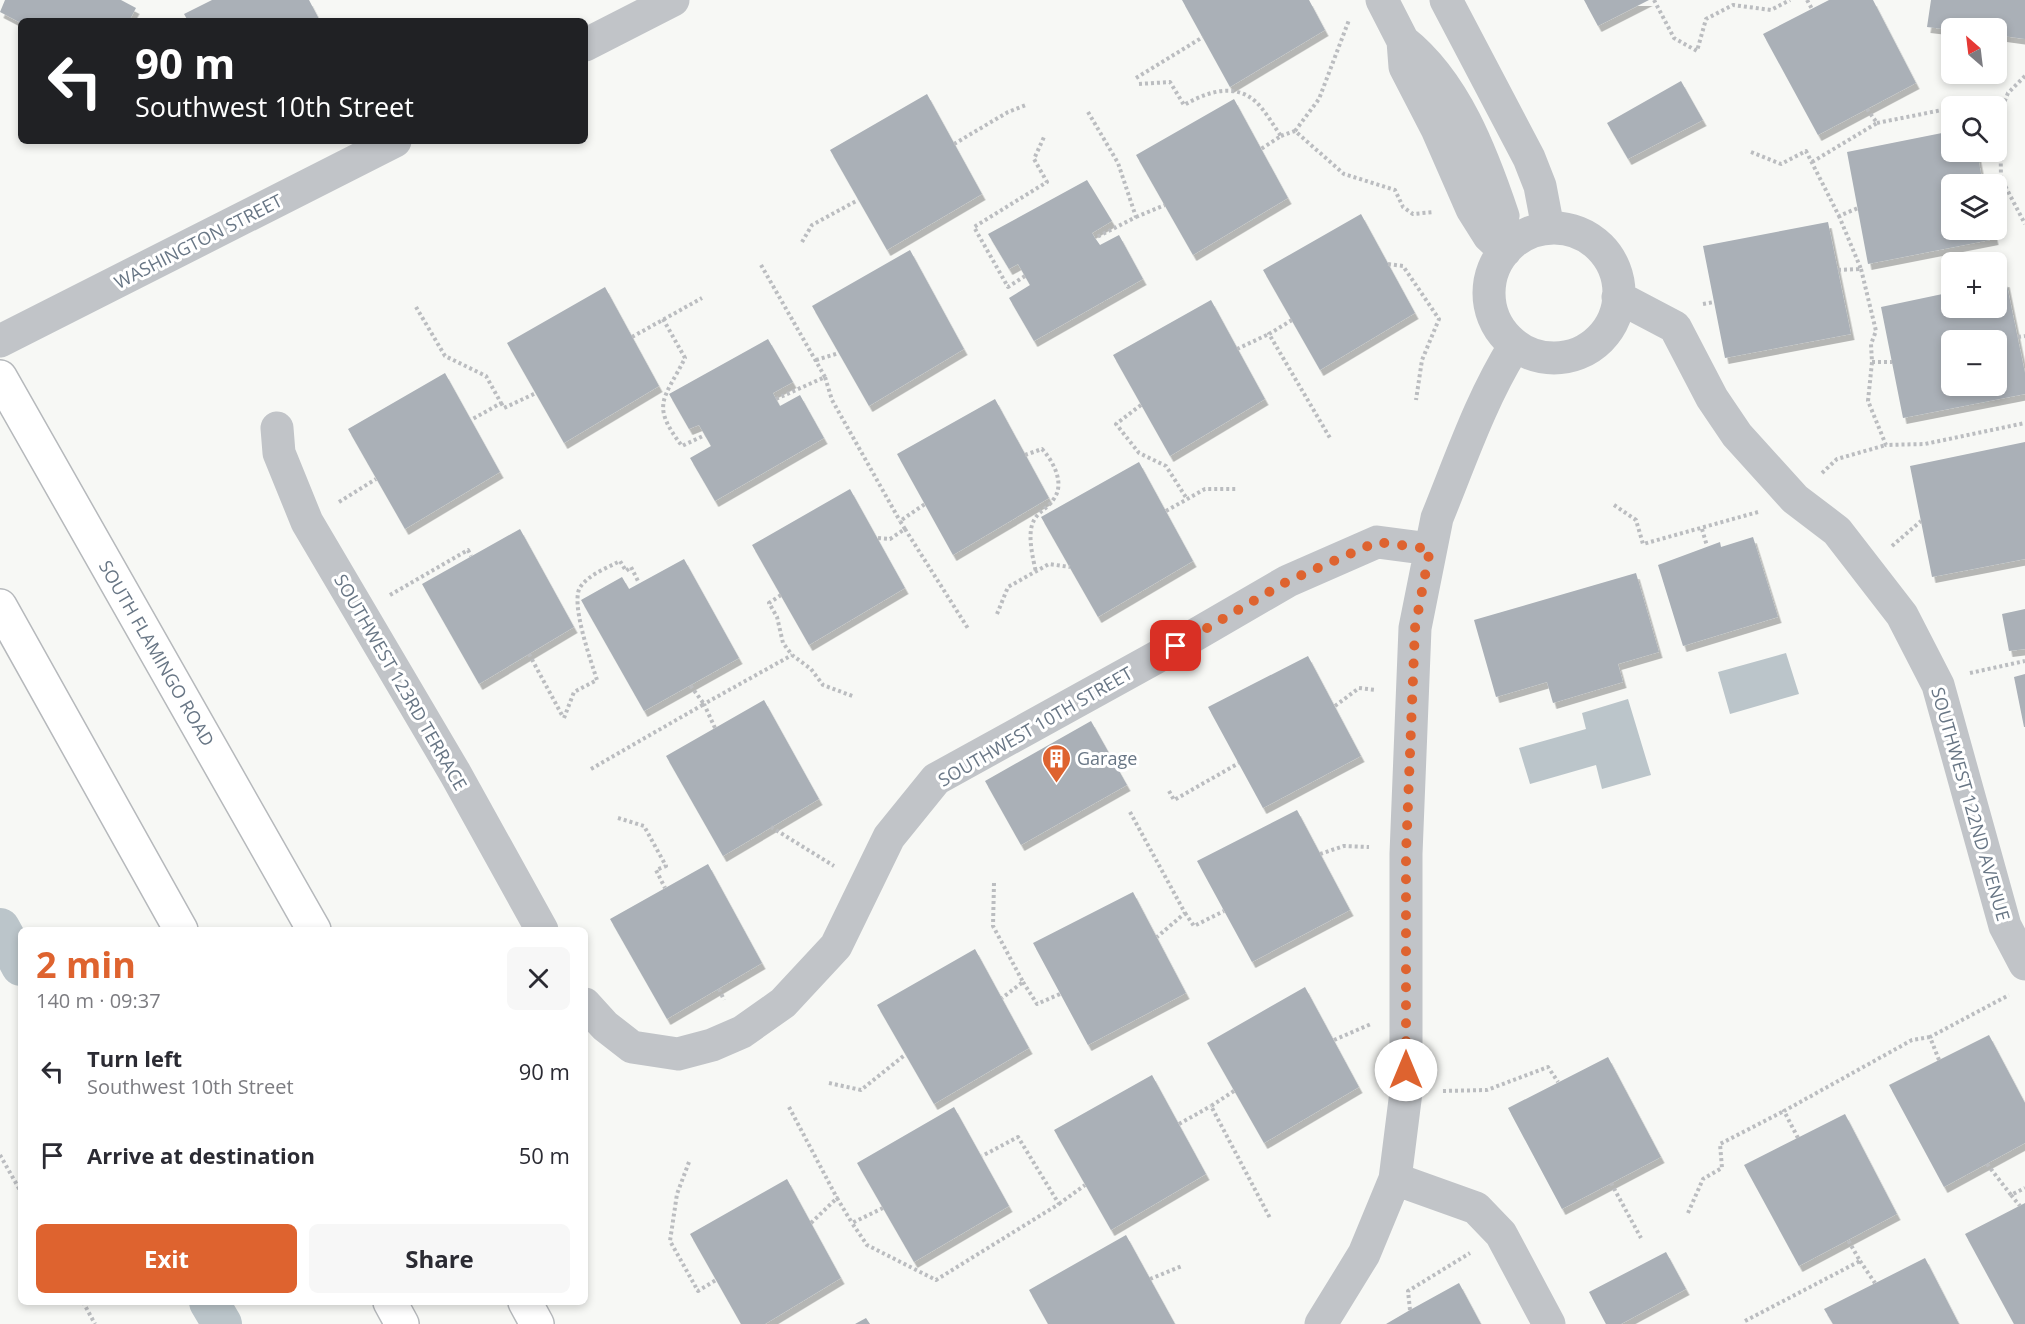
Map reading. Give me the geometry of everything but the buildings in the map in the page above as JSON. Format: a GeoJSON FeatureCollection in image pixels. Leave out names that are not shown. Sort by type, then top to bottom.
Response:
{"type":"FeatureCollection","features":[{"type":"Feature","properties":{"kind":"highway","name":"SOUTH FLAMINGO ROAD"},"geometry":{"type":"LineString","coordinates":[[0,377],[312,927]]}},
{"type":"Feature","properties":{"kind":"highway"},"geometry":{"type":"LineString","coordinates":[[0,606],[180,927]]}},
{"type":"Feature","properties":{"kind":"highway"},"geometry":{"type":"LineString","coordinates":[[392,1305],[402,1324]]}},
{"type":"Feature","properties":{"kind":"highway"},"geometry":{"type":"LineString","coordinates":[[527,1305],[537,1324]]}},
{"type":"Feature","properties":{"kind":"street"},"geometry":{"type":"LineString","coordinates":[[1382,0],[1402,41],[1405,67],[1437,129],[1472,209],[1497,243]]}},
{"type":"Feature","properties":{"kind":"street"},"geometry":{"type":"LineString","coordinates":[[1446,0],[1528,158],[1540,186],[1548,228]]}},
{"type":"Feature","properties":{"kind":"street"},"geometry":{"type":"LineString","coordinates":[[588,43],[659,3]]}},
{"type":"Feature","properties":{"kind":"street"},"geometry":{"type":"LineString","coordinates":[[1402,41],[1423,57],[1447,91],[1488,172],[1503,216],[1497,243],[1491,277],[1490,308],[1504,335],[1515,345],[1544,357],[1559,358],[1593,345],[1606,331],[1615,315],[1618,297],[1617,278],[1610,261],[1599,246],[1584,236],[1566,229],[1548,228],[1497,243]]}},
{"type":"Feature","properties":{"kind":"street","name":"WASHINGTON STREET"},"geometry":{"type":"LineString","coordinates":[[0,341],[389,144]]}},
{"type":"Feature","properties":{"kind":"street","name":"SOUTHWEST 122ND AVENUE"},"geometry":{"type":"LineString","coordinates":[[1618,297],[1675,327],[1712,398],[1737,435],[1795,499],[1837,531],[1902,615],[1938,685],[2020,977]]}},
{"type":"Feature","properties":{"kind":"street"},"geometry":{"type":"LineString","coordinates":[[1321,1324],[1364,1254],[1395,1179],[1406,1092],[1407,848],[1415,628],[1437,518],[1481,409],[1496,376],[1515,345]]}},
{"type":"Feature","properties":{"kind":"street","name":"SOUTHWEST 123RD TERRACE"},"geometry":{"type":"LineString","coordinates":[[278,428],[279,453],[308,522],[541,927]]}},
{"type":"Feature","properties":{"kind":"street","name":"SOUTHWEST 10TH STREET"},"geometry":{"type":"LineString","coordinates":[[588,1007],[605,1026],[632,1047],[678,1054],[712,1045],[742,1032],[783,1003],[836,946],[889,837],[936,779],[1157,657],[1288,581],[1377,542],[1430,549]]}},
{"type":"Feature","properties":{"kind":"street"},"geometry":{"type":"LineString","coordinates":[[1395,1179],[1476,1208],[1501,1234],[1549,1324]]}},
{"type":"Feature","properties":{"kind":"path"},"geometry":{"type":"LineString","coordinates":[[1654,0],[1674,38],[1697,51],[1706,19],[1733,5],[1771,10],[1790,0]]}},
{"type":"Feature","properties":{"kind":"path"},"geometry":{"type":"LineString","coordinates":[[1807,0],[1812,9]]}},
{"type":"Feature","properties":{"kind":"path"},"geometry":{"type":"LineString","coordinates":[[1261,149],[1281,136],[1295,131],[1319,99],[1350,21],[1346,11]]}},
{"type":"Feature","properties":{"kind":"path"},"geometry":{"type":"LineString","coordinates":[[1136,78],[1203,37]]}},
{"type":"Feature","properties":{"kind":"path"},"geometry":{"type":"LineString","coordinates":[[2007,96],[2025,76]]}},
{"type":"Feature","properties":{"kind":"path"},"geometry":{"type":"LineString","coordinates":[[1139,84],[1170,82],[1184,105],[1206,92],[1226,91],[1244,95],[1256,102],[1281,136]]}},
{"type":"Feature","properties":{"kind":"path"},"geometry":{"type":"LineString","coordinates":[[954,144],[1008,112],[1026,105]]}},
{"type":"Feature","properties":{"kind":"path"},"geometry":{"type":"LineString","coordinates":[[1867,109],[1877,123]]}},
{"type":"Feature","properties":{"kind":"path"},"geometry":{"type":"LineString","coordinates":[[1812,162],[1877,123],[1941,110]]}},
{"type":"Feature","properties":{"kind":"path"},"geometry":{"type":"LineString","coordinates":[[1088,112],[1118,163],[1136,217]]}},
{"type":"Feature","properties":{"kind":"path"},"geometry":{"type":"LineString","coordinates":[[1295,131],[1344,174],[1395,190],[1403,207],[1413,214],[1454,213],[1472,209]]}},
{"type":"Feature","properties":{"kind":"path"},"geometry":{"type":"LineString","coordinates":[[1025,276],[1008,287],[974,227],[1047,182],[1034,159],[1044,137]]}},
{"type":"Feature","properties":{"kind":"path"},"geometry":{"type":"LineString","coordinates":[[1751,152],[1782,164],[1806,151],[1839,216],[1861,269],[1876,331],[1871,344],[1872,363],[1868,401],[1886,445]]}},
{"type":"Feature","properties":{"kind":"path"},"geometry":{"type":"LineString","coordinates":[[2007,190],[2025,224]]}},
{"type":"Feature","properties":{"kind":"path"},"geometry":{"type":"LineString","coordinates":[[802,242],[812,225],[858,200]]}},
{"type":"Feature","properties":{"kind":"path"},"geometry":{"type":"LineString","coordinates":[[1095,238],[1165,205]]}},
{"type":"Feature","properties":{"kind":"path"},"geometry":{"type":"LineString","coordinates":[[1839,216],[1858,208]]}},
{"type":"Feature","properties":{"kind":"path"},"geometry":{"type":"LineString","coordinates":[[1388,264],[1403,266],[1439,319],[1422,360],[1416,400]]}},
{"type":"Feature","properties":{"kind":"path"},"geometry":{"type":"LineString","coordinates":[[761,265],[816,360],[825,377],[832,400],[905,530],[969,630]]}},
{"type":"Feature","properties":{"kind":"path"},"geometry":{"type":"LineString","coordinates":[[1838,270],[1861,269]]}},
{"type":"Feature","properties":{"kind":"path"},"geometry":{"type":"LineString","coordinates":[[632,337],[702,298]]}},
{"type":"Feature","properties":{"kind":"path"},"geometry":{"type":"LineString","coordinates":[[416,307],[445,356],[486,376],[504,408],[536,393]]}},
{"type":"Feature","properties":{"kind":"path"},"geometry":{"type":"LineString","coordinates":[[663,319],[685,358],[664,394],[663,412],[666,423],[682,446],[705,435]]}},
{"type":"Feature","properties":{"kind":"path"},"geometry":{"type":"LineString","coordinates":[[1238,349],[1292,320]]}},
{"type":"Feature","properties":{"kind":"path"},"geometry":{"type":"LineString","coordinates":[[1269,334],[1330,438]]}},
{"type":"Feature","properties":{"kind":"path"},"geometry":{"type":"LineString","coordinates":[[2018,337],[2025,336]]}},
{"type":"Feature","properties":{"kind":"path"},"geometry":{"type":"LineString","coordinates":[[816,360],[839,353]]}},
{"type":"Feature","properties":{"kind":"path"},"geometry":{"type":"LineString","coordinates":[[1872,363],[1892,362]]}},
{"type":"Feature","properties":{"kind":"path"},"geometry":{"type":"LineString","coordinates":[[776,399],[825,377]]}},
{"type":"Feature","properties":{"kind":"path"},"geometry":{"type":"LineString","coordinates":[[471,420],[501,403]]}},
{"type":"Feature","properties":{"kind":"path"},"geometry":{"type":"LineString","coordinates":[[1141,405],[1116,424],[1139,453],[1166,466],[1187,499]]}},
{"type":"Feature","properties":{"kind":"path"},"geometry":{"type":"LineString","coordinates":[[1614,505],[1636,520],[1643,544],[1702,529],[1795,499],[1837,459],[1886,445],[1925,444],[2025,423]]}},
{"type":"Feature","properties":{"kind":"path"},"geometry":{"type":"LineString","coordinates":[[1025,455],[1042,449],[1056,470],[1058,484],[1055,499],[1037,513],[1031,527],[1036,572]]}},
{"type":"Feature","properties":{"kind":"path"},"geometry":{"type":"LineString","coordinates":[[308,522],[376,479]]}},
{"type":"Feature","properties":{"kind":"path"},"geometry":{"type":"LineString","coordinates":[[1166,511],[1204,489],[1237,489]]}},
{"type":"Feature","properties":{"kind":"path"},"geometry":{"type":"LineString","coordinates":[[900,521],[925,504]]}},
{"type":"Feature","properties":{"kind":"path"},"geometry":{"type":"LineString","coordinates":[[1702,529],[1707,546]]}},
{"type":"Feature","properties":{"kind":"path"},"geometry":{"type":"LineString","coordinates":[[878,538],[890,539],[905,530]]}},
{"type":"Feature","properties":{"kind":"path"},"geometry":{"type":"LineString","coordinates":[[360,612],[468,550],[471,556]]}},
{"type":"Feature","properties":{"kind":"path"},"geometry":{"type":"LineString","coordinates":[[529,654],[564,718],[574,692],[597,680],[577,602],[579,588],[590,578],[620,561],[626,571],[631,567],[639,583]]}},
{"type":"Feature","properties":{"kind":"path"},"geometry":{"type":"LineString","coordinates":[[997,614],[1008,588],[1050,564],[1070,567]]}},
{"type":"Feature","properties":{"kind":"path"},"geometry":{"type":"LineString","coordinates":[[781,595],[769,603],[777,617],[783,643],[792,655],[811,669],[823,686],[855,697]]}},
{"type":"Feature","properties":{"kind":"path"},"geometry":{"type":"LineString","coordinates":[[591,769],[792,655]]}},
{"type":"Feature","properties":{"kind":"path"},"geometry":{"type":"LineString","coordinates":[[1938,685],[1985,669],[2025,661]]}},
{"type":"Feature","properties":{"kind":"path"},"geometry":{"type":"LineString","coordinates":[[690,685],[704,704],[715,728]]}},
{"type":"Feature","properties":{"kind":"path"},"geometry":{"type":"LineString","coordinates":[[1335,706],[1359,687],[1413,694]]}},
{"type":"Feature","properties":{"kind":"path"},"geometry":{"type":"LineString","coordinates":[[1169,792],[1174,800],[1239,763]]}},
{"type":"Feature","properties":{"kind":"path"},"geometry":{"type":"LineString","coordinates":[[1130,812],[1194,926],[1224,911]]}},
{"type":"Feature","properties":{"kind":"path"},"geometry":{"type":"LineString","coordinates":[[618,818],[644,826],[666,866],[656,870],[665,888]]}},
{"type":"Feature","properties":{"kind":"path"},"geometry":{"type":"LineString","coordinates":[[771,827],[866,885]]}},
{"type":"Feature","properties":{"kind":"path"},"geometry":{"type":"LineString","coordinates":[[1320,854],[1344,846],[1407,848]]}},
{"type":"Feature","properties":{"kind":"path"},"geometry":{"type":"LineString","coordinates":[[994,883],[993,926],[1023,982],[1037,1004],[1060,994]]}},
{"type":"Feature","properties":{"kind":"path"},"geometry":{"type":"LineString","coordinates":[[1156,937],[1185,913]]}},
{"type":"Feature","properties":{"kind":"path"},"geometry":{"type":"LineString","coordinates":[[1688,1213],[1703,1179],[1722,1168],[1720,1144],[1912,1040],[1930,1037],[2020,977]]}},
{"type":"Feature","properties":{"kind":"path"},"geometry":{"type":"LineString","coordinates":[[1002,998],[1023,982]]}},
{"type":"Feature","properties":{"kind":"path"},"geometry":{"type":"LineString","coordinates":[[1930,1037],[1939,1060]]}},
{"type":"Feature","properties":{"kind":"path"},"geometry":{"type":"LineString","coordinates":[[829,1083],[861,1090],[906,1054]]}},
{"type":"Feature","properties":{"kind":"path"},"geometry":{"type":"LineString","coordinates":[[1406,1092],[1487,1090],[1548,1066],[1558,1082]]}},
{"type":"Feature","properties":{"kind":"path"},"geometry":{"type":"LineString","coordinates":[[1179,1124],[1234,1090]]}},
{"type":"Feature","properties":{"kind":"path"},"geometry":{"type":"LineString","coordinates":[[1211,1106],[1270,1218]]}},
{"type":"Feature","properties":{"kind":"path"},"geometry":{"type":"LineString","coordinates":[[789,1107],[837,1198],[867,1245],[936,1280],[1059,1204],[1085,1185]]}},
{"type":"Feature","properties":{"kind":"path"},"geometry":{"type":"LineString","coordinates":[[1784,1111],[1798,1138]]}},
{"type":"Feature","properties":{"kind":"path"},"geometry":{"type":"LineString","coordinates":[[982,1156],[1018,1137],[1059,1204]]}},
{"type":"Feature","properties":{"kind":"path"},"geometry":{"type":"LineString","coordinates":[[0,1155],[18,1187]]}},
{"type":"Feature","properties":{"kind":"path"},"geometry":{"type":"LineString","coordinates":[[688,1162],[677,1194],[670,1241],[698,1292],[716,1280]]}},
{"type":"Feature","properties":{"kind":"path"},"geometry":{"type":"LineString","coordinates":[[1986,1164],[2020,1206]]}},
{"type":"Feature","properties":{"kind":"path"},"geometry":{"type":"LineString","coordinates":[[1611,1183],[1641,1238]]}},
{"type":"Feature","properties":{"kind":"path"},"geometry":{"type":"LineString","coordinates":[[2012,1195],[2025,1188]]}},
{"type":"Feature","properties":{"kind":"path"},"geometry":{"type":"LineString","coordinates":[[812,1223],[837,1198]]}},
{"type":"Feature","properties":{"kind":"path"},"geometry":{"type":"LineString","coordinates":[[852,1223],[883,1208]]}},
{"type":"Feature","properties":{"kind":"path"},"geometry":{"type":"LineString","coordinates":[[1410,1310],[1408,1292],[1501,1234]]}},
{"type":"Feature","properties":{"kind":"path"},"geometry":{"type":"LineString","coordinates":[[1848,1240],[1875,1283]]}},
{"type":"Feature","properties":{"kind":"path"},"geometry":{"type":"LineString","coordinates":[[1744,1321],[1860,1261]]}},
{"type":"Feature","properties":{"kind":"path"},"geometry":{"type":"LineString","coordinates":[[1150,1279],[1182,1266]]}},
{"type":"Feature","properties":{"kind":"path"},"geometry":{"type":"LineString","coordinates":[[85,1305],[95,1324]]}},
{"type":"Feature","properties":{"kind":"shaded area"},"geometry":{"type":"Polygon","coordinates":[[[1786,653],[1799,694],[1730,714],[1718,672],[1786,653]]]}},
{"type":"Feature","properties":{"kind":"shaded area"},"geometry":{"type":"Polygon","coordinates":[[[1628,699],[1651,775],[1602,789],[1596,765],[1530,784],[1519,748],[1586,729],[1582,713],[1628,699]]]}},
{"type":"Feature","properties":{"kind":"waterway"},"geometry":{"type":"LineString","coordinates":[[0,928],[18,961]]}},
{"type":"Feature","properties":{"kind":"waterway"},"geometry":{"type":"LineString","coordinates":[[211,1305],[222,1324]]}},
{"type":"Feature","properties":{"kind":"place","name":"Garage"},"geometry":{"type":"Point","coordinates":[1056,784]}},
{"type":"Feature","properties":{"kind":"route"},"geometry":{"type":"LineString","coordinates":[[1176,646],[1288,581],[1377,542],[1430,549],[1415,628],[1406,854],[1406,1070]]}}]}
